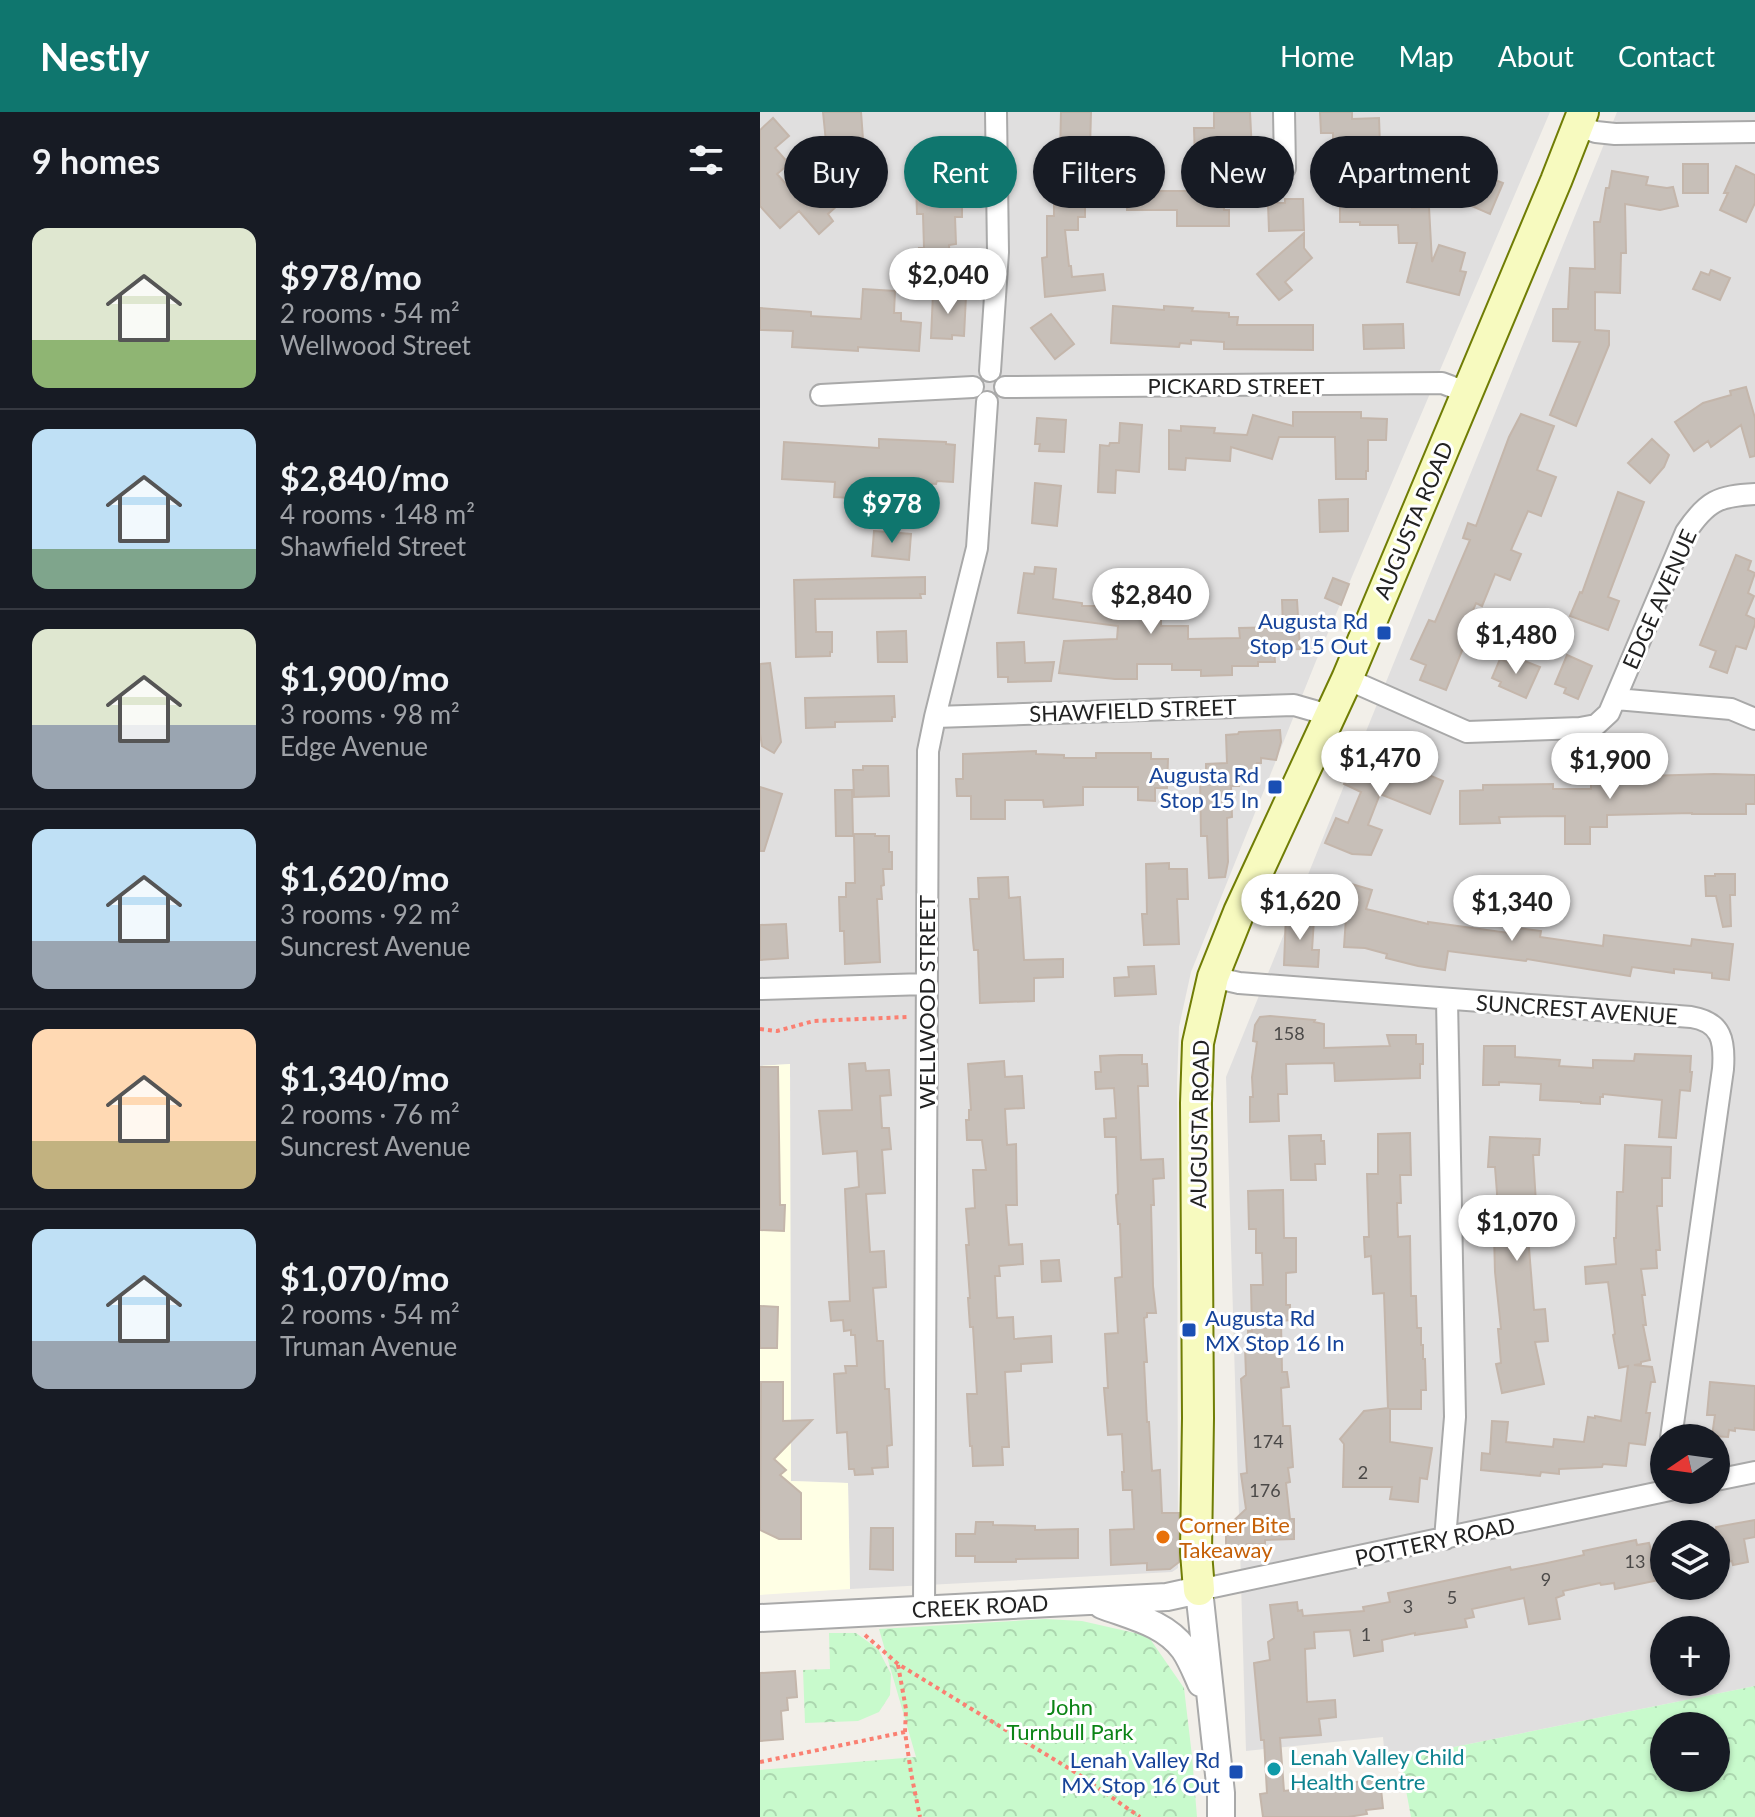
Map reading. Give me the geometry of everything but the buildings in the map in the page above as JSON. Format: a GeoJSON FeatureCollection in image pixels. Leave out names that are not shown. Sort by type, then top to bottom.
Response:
{"type":"FeatureCollection","features":[{"type":"Feature","properties":{"kind":"main road","name":"AUGUSTA ROAD"},"geometry":{"type":"LineString","coordinates":[[1199,1590],[1196,1552],[1196,1103],[1198,1043],[1213,977],[1239,912],[1347,679],[1581,119]]}},
{"type":"Feature","properties":{"kind":"street"},"geometry":{"type":"LineString","coordinates":[[990,371],[998,252],[996,112]]}},
{"type":"Feature","properties":{"kind":"street"},"geometry":{"type":"LineString","coordinates":[[1284,112],[1284,136]]}},
{"type":"Feature","properties":{"kind":"street"},"geometry":{"type":"LineString","coordinates":[[1581,119],[1596,132],[1615,134],[1755,132]]}},
{"type":"Feature","properties":{"kind":"street"},"geometry":{"type":"LineString","coordinates":[[821,395],[980,394],[997,400],[1005,387],[999,374],[990,371],[980,374],[974,382],[980,394]]}},
{"type":"Feature","properties":{"kind":"street","name":"PICKARD STREET"},"geometry":{"type":"LineString","coordinates":[[1005,387],[1442,383],[1466,392]]}},
{"type":"Feature","properties":{"kind":"street","name":"WELLWOOD STREET"},"geometry":{"type":"LineString","coordinates":[[924,1609],[928,751],[977,548],[980,394]]}},
{"type":"Feature","properties":{"kind":"street","name":"EDGE AVENUE"},"geometry":{"type":"LineString","coordinates":[[1347,679],[1467,732],[1588,727],[1602,721],[1616,699],[1686,532],[1697,516],[1724,497],[1755,494]]}},
{"type":"Feature","properties":{"kind":"street","name":"EDGE AVENUE"},"geometry":{"type":"LineString","coordinates":[[1616,699],[1731,709],[1755,719]]}},
{"type":"Feature","properties":{"kind":"street","name":"SHAWFIELD STREET"},"geometry":{"type":"LineString","coordinates":[[935,717],[1294,705],[1329,715]]}},
{"type":"Feature","properties":{"kind":"street","name":"SUNCREST AVENUE"},"geometry":{"type":"LineString","coordinates":[[1213,977],[1239,983],[1691,1017],[1713,1025],[1722,1037],[1723,1069],[1673,1424]]}},
{"type":"Feature","properties":{"kind":"street"},"geometry":{"type":"LineString","coordinates":[[760,989],[926,984]]}},
{"type":"Feature","properties":{"kind":"street"},"geometry":{"type":"LineString","coordinates":[[1445,1539],[1455,1417],[1447,1000]]}},
{"type":"Feature","properties":{"kind":"street"},"geometry":{"type":"LineString","coordinates":[[1730,1477],[1755,1472]]}},
{"type":"Feature","properties":{"kind":"street","name":"POTTERY ROAD"},"geometry":{"type":"LineString","coordinates":[[1199,1590],[1650,1494]]}},
{"type":"Feature","properties":{"kind":"street"},"geometry":{"type":"LineString","coordinates":[[1199,1590],[1221,1817]]}},
{"type":"Feature","properties":{"kind":"street","name":"CREEK ROAD"},"geometry":{"type":"LineString","coordinates":[[760,1618],[1167,1597],[1199,1590]]}},
{"type":"Feature","properties":{"kind":"street"},"geometry":{"type":"LineString","coordinates":[[1089,1600],[1167,1632],[1185,1650],[1209,1701]]}},
{"type":"Feature","properties":{"kind":"path"},"geometry":{"type":"LineString","coordinates":[[760,1029],[777,1031],[814,1021],[926,1016]]}},
{"type":"Feature","properties":{"kind":"path"},"geometry":{"type":"LineString","coordinates":[[842,1614],[898,1664],[1078,1774],[1140,1817]]}},
{"type":"Feature","properties":{"kind":"path"},"geometry":{"type":"LineString","coordinates":[[898,1664],[906,1709],[905,1732],[920,1817]]}},
{"type":"Feature","properties":{"kind":"path"},"geometry":{"type":"LineString","coordinates":[[760,1762],[905,1732]]}},
{"type":"Feature","properties":{"kind":"shaded area"},"geometry":{"type":"Polygon","coordinates":[[[760,112],[1550,112],[1316,661],[1191,972],[1179,1027],[1177,1084],[1178,1568],[1172,1572],[850,1589],[848,1483],[791,1481],[790,1064],[760,1066],[760,112]]]}},
{"type":"Feature","properties":{"kind":"shaded area"},"geometry":{"type":"Polygon","coordinates":[[[1617,112],[1755,112],[1755,1686],[1730,1691],[1730,1616],[1650,1616],[1650,1696],[1706,1696],[1400,1758],[1385,1759],[1383,1737],[1246,1751],[1226,1077],[1617,112]]]}},
{"type":"Feature","properties":{"kind":"shaded area"},"geometry":{"type":"Polygon","coordinates":[[[790,1064],[791,1481],[848,1483],[850,1589],[760,1595],[760,1066],[790,1064]]]}},
{"type":"Feature","properties":{"kind":"green space","name":"John Turnbull Park"},"geometry":{"type":"Polygon","coordinates":[[[1045,1619],[1082,1621],[1148,1636],[1184,1688],[1197,1817],[760,1817],[760,1770],[916,1757],[879,1629],[1045,1619]]]}},
{"type":"Feature","properties":{"kind":"green space"},"geometry":{"type":"Polygon","coordinates":[[[829,1633],[856,1633],[878,1649],[891,1674],[890,1695],[879,1712],[858,1721],[805,1723],[803,1670],[830,1669],[829,1633]]]}},
{"type":"Feature","properties":{"kind":"green space"},"geometry":{"type":"Polygon","coordinates":[[[1755,1686],[1755,1817],[1411,1817],[1400,1758],[1706,1696],[1730,1696],[1730,1691],[1755,1686]]]}},
{"type":"Feature","properties":{"kind":"place","name":"Augusta Rd Stop 15 Out"},"geometry":{"type":"Point","coordinates":[1384,633]}},
{"type":"Feature","properties":{"kind":"place","name":"Augusta Rd Stop 15 In"},"geometry":{"type":"Point","coordinates":[1275,787]}},
{"type":"Feature","properties":{"kind":"place","name":"Augusta Rd MX Stop 16 In"},"geometry":{"type":"Point","coordinates":[1189,1330]}},
{"type":"Feature","properties":{"kind":"place","name":"Corner Bite Takeaway"},"geometry":{"type":"Point","coordinates":[1163,1537]}},
{"type":"Feature","properties":{"kind":"place","name":"Lenah Valley Child Health Centre"},"geometry":{"type":"Point","coordinates":[1274,1769]}},
{"type":"Feature","properties":{"kind":"place","name":"Lenah Valley Rd MX Stop 16 Out"},"geometry":{"type":"Point","coordinates":[1236,1772]}}]}
